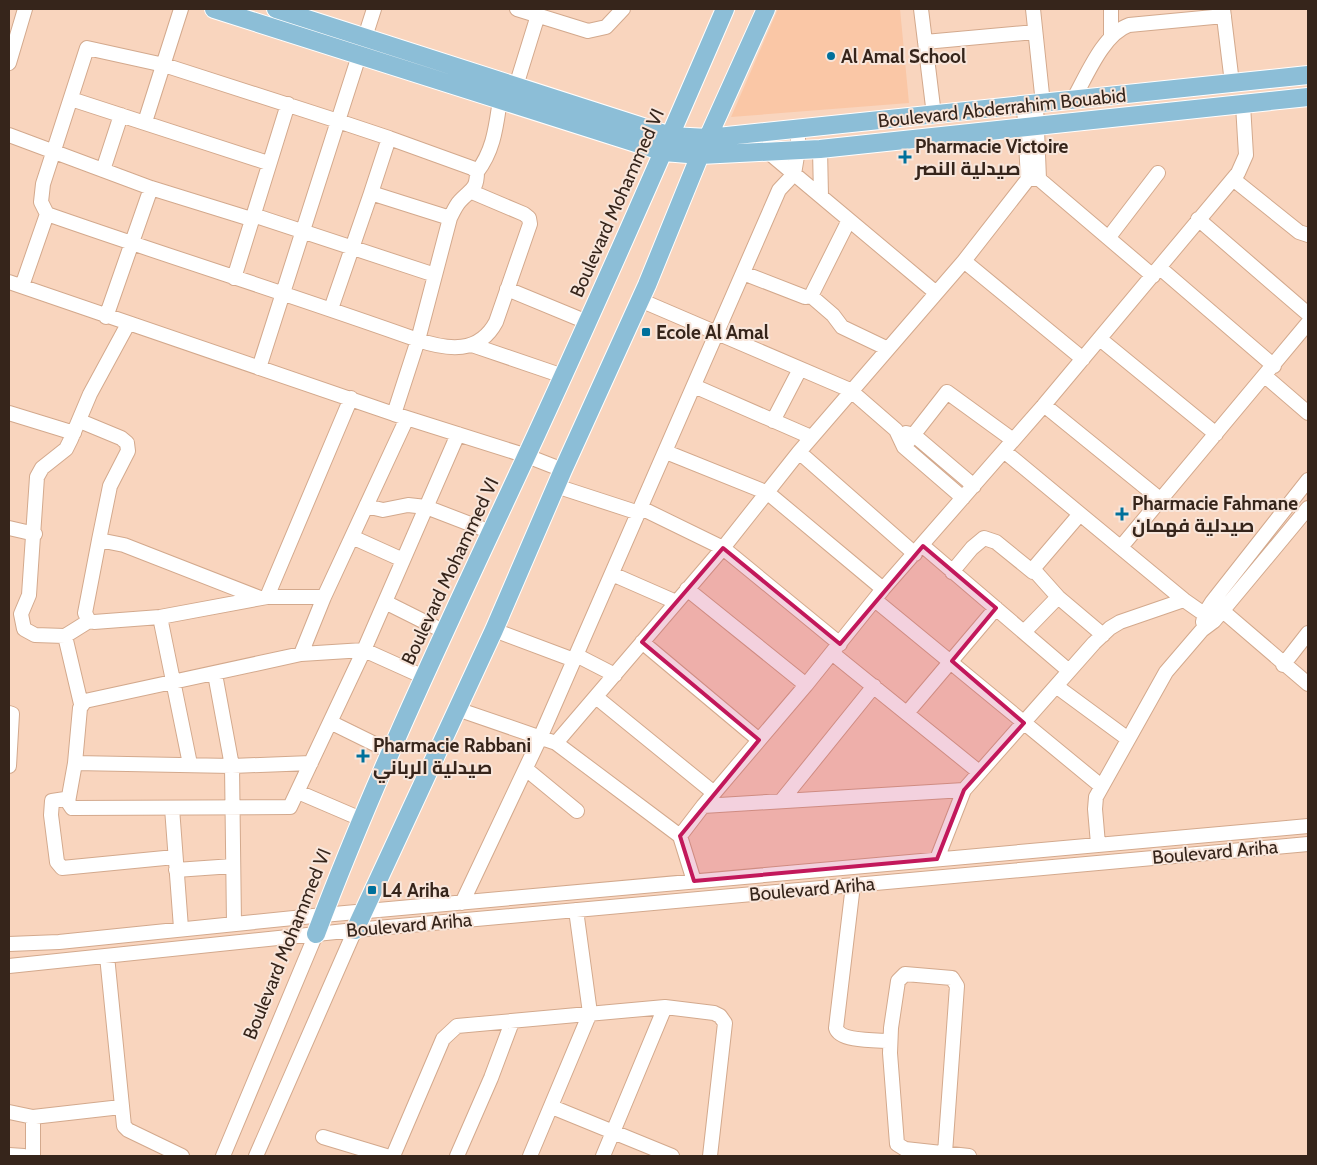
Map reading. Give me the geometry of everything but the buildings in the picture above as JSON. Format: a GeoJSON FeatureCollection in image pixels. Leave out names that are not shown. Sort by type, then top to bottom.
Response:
{"type":"FeatureCollection","features":[{"type":"Feature","properties":{"kind":"main road"},"geometry":{"type":"LineString","coordinates":[[214,9],[500,100],[667,144]]}},
{"type":"Feature","properties":{"kind":"main road"},"geometry":{"type":"LineString","coordinates":[[276,9],[516,86],[667,144]]}},
{"type":"Feature","properties":{"kind":"main road","name":"Boulevard Mohammed VI"},"geometry":{"type":"LineString","coordinates":[[316,934],[361,819],[424,677],[563,376],[725,9]]}},
{"type":"Feature","properties":{"kind":"main road"},"geometry":{"type":"LineString","coordinates":[[355,930],[494,630],[559,478],[640,300],[700,155],[766,9]]}},
{"type":"Feature","properties":{"kind":"main road","name":"Boulevard Abderrahim Bouabid"},"geometry":{"type":"LineString","coordinates":[[667,144],[708,138],[1308,76]]}},
{"type":"Feature","properties":{"kind":"main road","name":"Boulevard Abderrahim Bouabid"},"geometry":{"type":"LineString","coordinates":[[667,144],[700,155],[798,150],[1308,97]]}},
{"type":"Feature","properties":{"kind":"street"},"geometry":{"type":"LineString","coordinates":[[9,63],[25,9]]}},
{"type":"Feature","properties":{"kind":"street"},"geometry":{"type":"LineString","coordinates":[[146,122],[181,9]]}},
{"type":"Feature","properties":{"kind":"street"},"geometry":{"type":"LineString","coordinates":[[259,368],[374,9]]}},
{"type":"Feature","properties":{"kind":"street"},"geometry":{"type":"LineString","coordinates":[[517,9],[546,14],[588,31],[598,30],[610,24],[623,9]]}},
{"type":"Feature","properties":{"kind":"street"},"geometry":{"type":"LineString","coordinates":[[922,9],[934,115]]}},
{"type":"Feature","properties":{"kind":"street"},"geometry":{"type":"LineString","coordinates":[[556,743],[723,548],[850,390],[1034,179],[1032,126],[1035,32],[1033,9]]}},
{"type":"Feature","properties":{"kind":"street"},"geometry":{"type":"LineString","coordinates":[[1111,9],[1111,36]]}},
{"type":"Feature","properties":{"kind":"street"},"geometry":{"type":"LineString","coordinates":[[1073,100],[1111,36],[1119,29],[1129,25],[1223,12],[1232,83]]}},
{"type":"Feature","properties":{"kind":"street"},"geometry":{"type":"LineString","coordinates":[[516,86],[546,14]]}},
{"type":"Feature","properties":{"kind":"street"},"geometry":{"type":"LineString","coordinates":[[925,42],[1035,32]]}},
{"type":"Feature","properties":{"kind":"street"},"geometry":{"type":"LineString","coordinates":[[477,172],[472,168],[389,138],[288,104],[164,65],[87,48],[41,195],[43,208],[47,214],[132,244],[331,309],[418,340],[447,347],[472,345],[563,376]]}},
{"type":"Feature","properties":{"kind":"street"},"geometry":{"type":"LineString","coordinates":[[70,98],[268,163]]}},
{"type":"Feature","properties":{"kind":"street"},"geometry":{"type":"LineString","coordinates":[[301,654],[324,596],[366,506],[400,416],[450,218],[458,203],[472,192],[477,180],[477,172],[487,159],[493,142],[500,100]]}},
{"type":"Feature","properties":{"kind":"street"},"geometry":{"type":"LineString","coordinates":[[234,278],[268,163],[288,104]]}},
{"type":"Feature","properties":{"kind":"street"},"geometry":{"type":"LineString","coordinates":[[680,836],[703,806],[836,649],[879,594],[1044,405],[1234,178],[1243,164],[1246,155],[1243,105]]}},
{"type":"Feature","properties":{"kind":"street"},"geometry":{"type":"LineString","coordinates":[[103,170],[121,115]]}},
{"type":"Feature","properties":{"kind":"street"},"geometry":{"type":"LineString","coordinates":[[462,903],[540,738],[779,190],[794,174],[798,150],[798,130]]}},
{"type":"Feature","properties":{"kind":"street"},"geometry":{"type":"LineString","coordinates":[[9,135],[151,188],[303,230],[435,275]]}},
{"type":"Feature","properties":{"kind":"street"},"geometry":{"type":"LineString","coordinates":[[331,309],[389,138]]}},
{"type":"Feature","properties":{"kind":"street"},"geometry":{"type":"LineString","coordinates":[[820,148],[821,196]]}},
{"type":"Feature","properties":{"kind":"street"},"geometry":{"type":"LineString","coordinates":[[768,152],[935,292]]}},
{"type":"Feature","properties":{"kind":"street"},"geometry":{"type":"LineString","coordinates":[[1109,237],[1158,173]]}},
{"type":"Feature","properties":{"kind":"street"},"geometry":{"type":"LineString","coordinates":[[1234,178],[1299,232],[1308,235]]}},
{"type":"Feature","properties":{"kind":"street"},"geometry":{"type":"LineString","coordinates":[[1034,179],[1156,272],[1270,371],[1308,414]]}},
{"type":"Feature","properties":{"kind":"street"},"geometry":{"type":"LineString","coordinates":[[106,317],[151,188]]}},
{"type":"Feature","properties":{"kind":"street"},"geometry":{"type":"LineString","coordinates":[[472,192],[529,218],[530,224],[489,334],[472,345]]}},
{"type":"Feature","properties":{"kind":"street"},"geometry":{"type":"LineString","coordinates":[[371,193],[450,218]]}},
{"type":"Feature","properties":{"kind":"street"},"geometry":{"type":"LineString","coordinates":[[47,214],[15,284],[106,317],[400,416],[527,456],[559,478],[723,548],[836,649],[874,686],[979,772]]}},
{"type":"Feature","properties":{"kind":"street"},"geometry":{"type":"LineString","coordinates":[[1198,219],[1308,314]]}},
{"type":"Feature","properties":{"kind":"street"},"geometry":{"type":"LineString","coordinates":[[811,296],[849,220]]}},
{"type":"Feature","properties":{"kind":"street"},"geometry":{"type":"LineString","coordinates":[[964,261],[1083,359]]}},
{"type":"Feature","properties":{"kind":"street"},"geometry":{"type":"LineString","coordinates":[[743,273],[805,297],[811,296]]}},
{"type":"Feature","properties":{"kind":"street"},"geometry":{"type":"LineString","coordinates":[[507,289],[587,322]]}},
{"type":"Feature","properties":{"kind":"street"},"geometry":{"type":"LineString","coordinates":[[811,296],[842,326],[886,348]]}},
{"type":"Feature","properties":{"kind":"street"},"geometry":{"type":"LineString","coordinates":[[640,300],[850,390],[896,430],[904,447],[963,498]]}},
{"type":"Feature","properties":{"kind":"street"},"geometry":{"type":"LineString","coordinates":[[1122,547],[1308,323]]}},
{"type":"Feature","properties":{"kind":"street"},"geometry":{"type":"LineString","coordinates":[[128,324],[90,394],[66,449],[42,468],[37,477],[29,595],[21,614],[24,629],[35,635],[65,636],[89,621],[160,617],[263,598],[324,596]]}},
{"type":"Feature","properties":{"kind":"street"},"geometry":{"type":"LineString","coordinates":[[1100,339],[1216,434]]}},
{"type":"Feature","properties":{"kind":"street"},"geometry":{"type":"LineString","coordinates":[[773,420],[800,368]]}},
{"type":"Feature","properties":{"kind":"street"},"geometry":{"type":"LineString","coordinates":[[694,386],[811,437]]}},
{"type":"Feature","properties":{"kind":"street"},"geometry":{"type":"LineString","coordinates":[[904,447],[947,392],[1080,514],[1184,600],[1214,612],[1308,684]]}},
{"type":"Feature","properties":{"kind":"street"},"geometry":{"type":"LineString","coordinates":[[263,598],[351,398]]}},
{"type":"Feature","properties":{"kind":"street"},"geometry":{"type":"LineString","coordinates":[[1044,405],[1161,500]]}},
{"type":"Feature","properties":{"kind":"street"},"geometry":{"type":"LineString","coordinates":[[9,414],[77,427],[121,438],[127,443],[128,451],[106,498],[85,613],[89,621]]}},
{"type":"Feature","properties":{"kind":"street"},"geometry":{"type":"LineString","coordinates":[[896,430],[914,435],[974,486]]}},
{"type":"Feature","properties":{"kind":"street"},"geometry":{"type":"LineString","coordinates":[[233,866],[176,864],[62,868],[57,862],[51,814],[52,801],[65,799],[72,808],[232,809],[290,807],[364,650],[458,434]]}},
{"type":"Feature","properties":{"kind":"street"},"geometry":{"type":"LineString","coordinates":[[666,452],[768,493],[952,661],[1024,724],[1101,786]]}},
{"type":"Feature","properties":{"kind":"street"},"geometry":{"type":"LineString","coordinates":[[799,452],[919,550],[952,572],[1069,671]]}},
{"type":"Feature","properties":{"kind":"street"},"geometry":{"type":"LineString","coordinates":[[1098,844],[1095,809],[1096,797],[1166,672],[1202,630],[1308,480]]}},
{"type":"Feature","properties":{"kind":"street"},"geometry":{"type":"LineString","coordinates":[[366,506],[383,510],[408,505],[426,507],[491,532]]}},
{"type":"Feature","properties":{"kind":"street"},"geometry":{"type":"LineString","coordinates":[[1214,612],[1308,508]]}},
{"type":"Feature","properties":{"kind":"street"},"geometry":{"type":"LineString","coordinates":[[1034,572],[1034,567],[1080,514]]}},
{"type":"Feature","properties":{"kind":"street"},"geometry":{"type":"LineString","coordinates":[[9,528],[34,534]]}},
{"type":"Feature","properties":{"kind":"street"},"geometry":{"type":"LineString","coordinates":[[352,537],[403,560]]}},
{"type":"Feature","properties":{"kind":"street"},"geometry":{"type":"LineString","coordinates":[[952,572],[972,548],[984,538],[996,542],[1034,572],[1058,597],[1103,635]]}},
{"type":"Feature","properties":{"kind":"street"},"geometry":{"type":"LineString","coordinates":[[99,540],[124,545],[263,598]]}},
{"type":"Feature","properties":{"kind":"street"},"geometry":{"type":"LineString","coordinates":[[612,574],[676,602]]}},
{"type":"Feature","properties":{"kind":"street"},"geometry":{"type":"LineString","coordinates":[[687,589],[806,685]]}},
{"type":"Feature","properties":{"kind":"street"},"geometry":{"type":"LineString","coordinates":[[1024,632],[1058,597]]}},
{"type":"Feature","properties":{"kind":"street"},"geometry":{"type":"LineString","coordinates":[[937,859],[964,790],[1103,635],[1120,622],[1184,600]]}},
{"type":"Feature","properties":{"kind":"street"},"geometry":{"type":"LineString","coordinates":[[385,602],[445,632]]}},
{"type":"Feature","properties":{"kind":"street"},"geometry":{"type":"LineString","coordinates":[[907,713],[996,608]]}},
{"type":"Feature","properties":{"kind":"street"},"geometry":{"type":"LineString","coordinates":[[160,617],[190,764]]}},
{"type":"Feature","properties":{"kind":"street"},"geometry":{"type":"LineString","coordinates":[[494,630],[615,674]]}},
{"type":"Feature","properties":{"kind":"street"},"geometry":{"type":"LineString","coordinates":[[1284,665],[1308,632]]}},
{"type":"Feature","properties":{"kind":"street"},"geometry":{"type":"LineString","coordinates":[[65,636],[81,704],[75,763],[68,802]]}},
{"type":"Feature","properties":{"kind":"street"},"geometry":{"type":"LineString","coordinates":[[642,642],[759,740]]}},
{"type":"Feature","properties":{"kind":"street"},"geometry":{"type":"LineString","coordinates":[[81,704],[301,654],[364,650],[424,677]]}},
{"type":"Feature","properties":{"kind":"street"},"geometry":{"type":"LineString","coordinates":[[215,674],[232,766],[234,924]]}},
{"type":"Feature","properties":{"kind":"street"},"geometry":{"type":"LineString","coordinates":[[782,800],[874,686]]}},
{"type":"Feature","properties":{"kind":"street"},"geometry":{"type":"LineString","coordinates":[[1056,686],[1128,739]]}},
{"type":"Feature","properties":{"kind":"street"},"geometry":{"type":"LineString","coordinates":[[596,697],[714,793]]}},
{"type":"Feature","properties":{"kind":"street"},"geometry":{"type":"LineString","coordinates":[[457,709],[556,743],[680,836],[694,881]]}},
{"type":"Feature","properties":{"kind":"street"},"geometry":{"type":"LineString","coordinates":[[9,714],[12,714],[9,766]]}},
{"type":"Feature","properties":{"kind":"street"},"geometry":{"type":"LineString","coordinates":[[330,722],[391,752]]}},
{"type":"Feature","properties":{"kind":"street"},"geometry":{"type":"LineString","coordinates":[[75,763],[232,766],[311,763]]}},
{"type":"Feature","properties":{"kind":"street"},"geometry":{"type":"LineString","coordinates":[[526,768],[577,811]]}},
{"type":"Feature","properties":{"kind":"street"},"geometry":{"type":"LineString","coordinates":[[703,806],[964,790]]}},
{"type":"Feature","properties":{"kind":"street"},"geometry":{"type":"LineString","coordinates":[[298,792],[361,819]]}},
{"type":"Feature","properties":{"kind":"street"},"geometry":{"type":"LineString","coordinates":[[172,808],[180,928]]}},
{"type":"Feature","properties":{"kind":"street","name":"Boulevard Ariha"},"geometry":{"type":"LineString","coordinates":[[9,944],[59,942],[180,928],[363,911],[1308,826]]}},
{"type":"Feature","properties":{"kind":"street","name":"Boulevard Ariha"},"geometry":{"type":"LineString","coordinates":[[9,966],[355,930],[1308,844]]}},
{"type":"Feature","properties":{"kind":"street"},"geometry":{"type":"LineString","coordinates":[[853,885],[836,1028],[837,1033],[844,1037],[890,1041]]}},
{"type":"Feature","properties":{"kind":"street"},"geometry":{"type":"LineString","coordinates":[[530,1156],[590,1013],[576,910]]}},
{"type":"Feature","properties":{"kind":"street"},"geometry":{"type":"LineString","coordinates":[[256,1156],[355,930]]}},
{"type":"Feature","properties":{"kind":"street","name":"Boulevard Mohammed VI"},"geometry":{"type":"LineString","coordinates":[[223,1156],[316,934]]}},
{"type":"Feature","properties":{"kind":"street"},"geometry":{"type":"LineString","coordinates":[[107,956],[124,1126],[128,1130],[182,1156]]}},
{"type":"Feature","properties":{"kind":"street"},"geometry":{"type":"LineString","coordinates":[[946,1153],[958,986],[955,980],[948,977],[900,976],[896,986],[890,1041],[898,1144],[905,1149],[969,1156]]}},
{"type":"Feature","properties":{"kind":"street"},"geometry":{"type":"LineString","coordinates":[[603,1156],[665,1007]]}},
{"type":"Feature","properties":{"kind":"street"},"geometry":{"type":"LineString","coordinates":[[393,1156],[443,1039],[448,1032],[457,1026],[665,1007],[714,1013],[720,1016],[725,1023],[710,1156]]}},
{"type":"Feature","properties":{"kind":"street"},"geometry":{"type":"LineString","coordinates":[[457,1156],[491,1078],[512,1022]]}},
{"type":"Feature","properties":{"kind":"street"},"geometry":{"type":"LineString","coordinates":[[9,1112],[33,1117],[121,1107]]}},
{"type":"Feature","properties":{"kind":"street"},"geometry":{"type":"LineString","coordinates":[[552,1107],[672,1156]]}},
{"type":"Feature","properties":{"kind":"street"},"geometry":{"type":"LineString","coordinates":[[33,1117],[33,1156]]}},
{"type":"Feature","properties":{"kind":"street"},"geometry":{"type":"LineString","coordinates":[[322,1137],[386,1156]]}},
{"type":"Feature","properties":{"kind":"street"},"geometry":{"type":"LineString","coordinates":[[9,1155],[24,1156]]}},
{"type":"Feature","properties":{"kind":"highlighted area"},"geometry":{"type":"Polygon","coordinates":[[[923,546],[996,608],[952,661],[1024,723],[964,790],[937,859],[694,881],[680,836],[759,740],[642,642],[723,548],[840,644],[923,546]]]}},
{"type":"Feature","properties":{"kind":"shaded area","name":"Al Amal School"},"geometry":{"type":"Polygon","coordinates":[[[778,9],[900,9],[909,103],[731,117],[778,9]]]}},
{"type":"Feature","properties":{"kind":"place","name":"Al Amal School"},"geometry":{"type":"Point","coordinates":[831,56]}},
{"type":"Feature","properties":{"kind":"place","name":"Pharmacie Victoire صيدلية النصر"},"geometry":{"type":"Point","coordinates":[905,157]}},
{"type":"Feature","properties":{"kind":"place","name":"Ecole Al Amal"},"geometry":{"type":"Point","coordinates":[646,332]}},
{"type":"Feature","properties":{"kind":"place","name":"Pharmacie Fahmane صيدلية فهمان"},"geometry":{"type":"Point","coordinates":[1122,514]}},
{"type":"Feature","properties":{"kind":"place","name":"Pharmacie Rabbani صيدلية الرباني"},"geometry":{"type":"Point","coordinates":[363,756]}},
{"type":"Feature","properties":{"kind":"place","name":"L4 Ariha"},"geometry":{"type":"Point","coordinates":[372,890]}}]}
